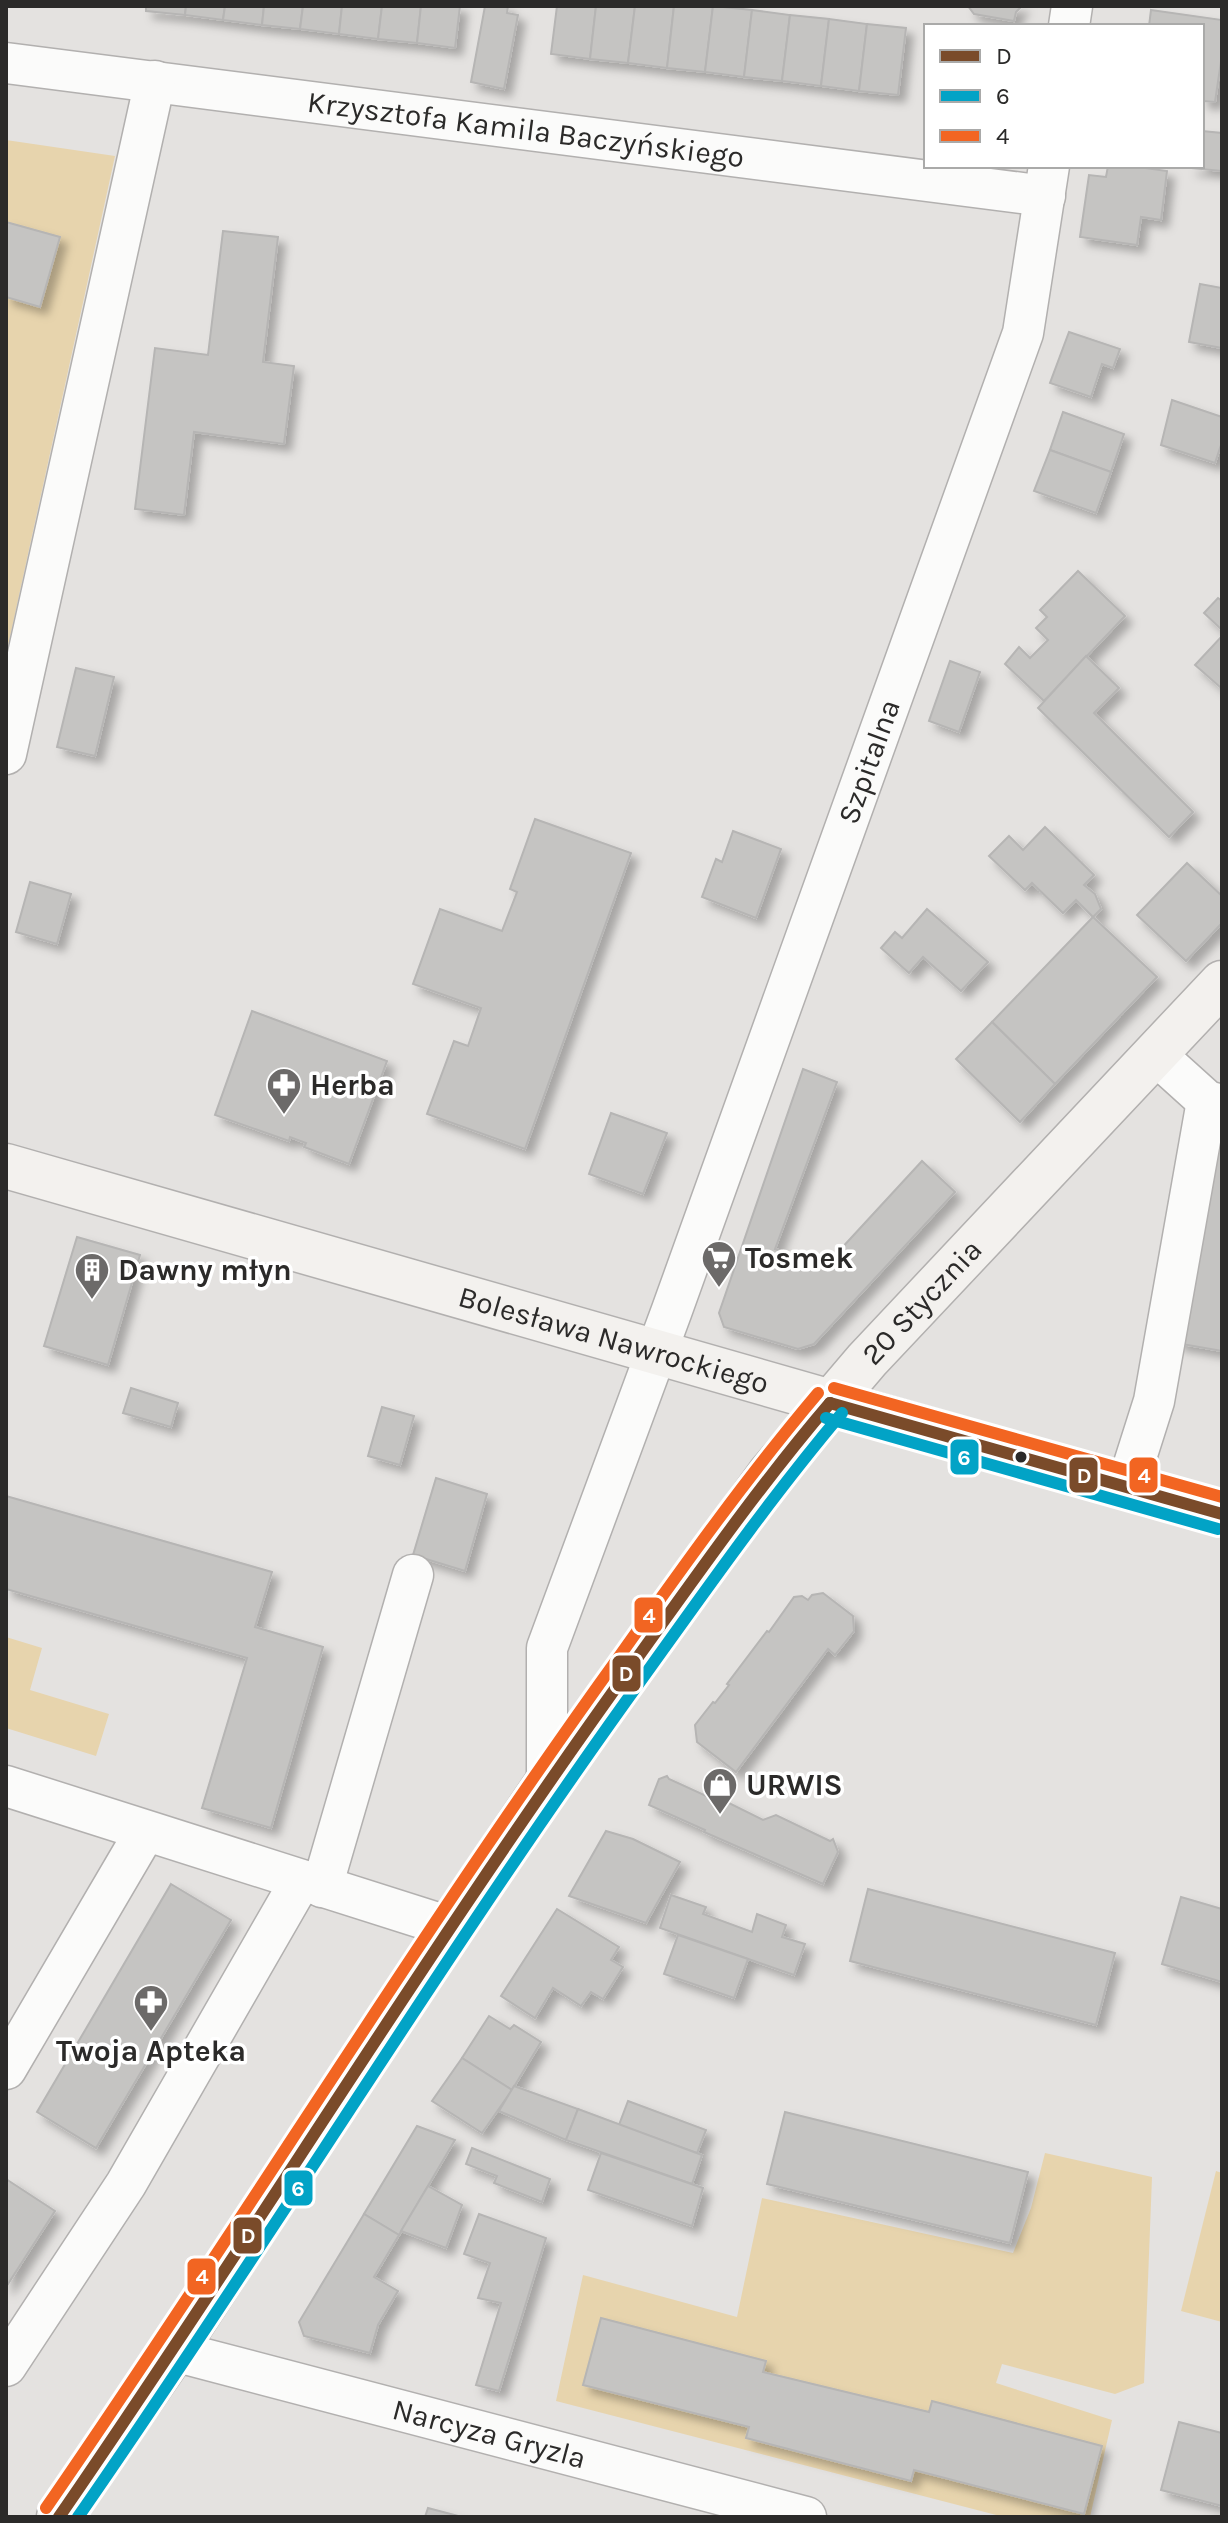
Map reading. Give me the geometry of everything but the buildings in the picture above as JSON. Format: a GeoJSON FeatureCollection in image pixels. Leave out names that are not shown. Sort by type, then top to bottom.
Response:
{"type":"FeatureCollection","features":[{"type":"Feature","properties":{"kind":"street","name":"Krzysztofa Kamila Baczyńskiego"},"geometry":{"type":"LineString","coordinates":[[6,63],[924,167]]}},
{"type":"Feature","properties":{"kind":"street"},"geometry":{"type":"LineString","coordinates":[[6,754],[155,81]]}},
{"type":"Feature","properties":{"kind":"street","name":"Krzysztofa Kamila Baczyńskiego"},"geometry":{"type":"LineString","coordinates":[[931,168],[1047,181]]}},
{"type":"Feature","properties":{"kind":"street","name":"Szpitalna"},"geometry":{"type":"LineString","coordinates":[[547,1783],[547,1648],[1023,333],[1047,181]]}},
{"type":"Feature","properties":{"kind":"street","name":"20 Stycznia"},"geometry":{"type":"LineString","coordinates":[[59,2517],[174,2351],[547,1783],[770,1474],[867,1360],[1222,983]]}},
{"type":"Feature","properties":{"kind":"street"},"geometry":{"type":"LineString","coordinates":[[1127,1486],[1154,1401],[1214,1103],[1156,1055]]}},
{"type":"Feature","properties":{"kind":"street","name":"Bolesława Nawrockiego"},"geometry":{"type":"LineString","coordinates":[[6,1166],[1222,1514]]}},
{"type":"Feature","properties":{"kind":"street"},"geometry":{"type":"LineString","coordinates":[[6,2366],[126,2184],[311,1883],[413,1575]]}},
{"type":"Feature","properties":{"kind":"street"},"geometry":{"type":"LineString","coordinates":[[6,1786],[450,1927]]}},
{"type":"Feature","properties":{"kind":"street"},"geometry":{"type":"LineString","coordinates":[[6,2069],[145,1832]]}},
{"type":"Feature","properties":{"kind":"street","name":"Narcyza Gryzla"},"geometry":{"type":"LineString","coordinates":[[174,2351],[806,2517]]}},
{"type":"Feature","properties":{"kind":"shaded area"},"geometry":{"type":"Polygon","coordinates":[[[6,140],[115,156],[6,655],[6,140]]]}},
{"type":"Feature","properties":{"kind":"shaded area"},"geometry":{"type":"Polygon","coordinates":[[[6,1637],[42,1648],[30,1690],[109,1714],[96,1756],[6,1728],[6,1637]]]}},
{"type":"Feature","properties":{"kind":"shaded area"},"geometry":{"type":"Polygon","coordinates":[[[1045,2153],[1152,2177],[1144,2383],[1115,2394],[1002,2364],[996,2383],[1112,2420],[1090,2517],[1004,2517],[556,2401],[583,2275],[737,2317],[762,2198],[1013,2253],[1031,2208],[1045,2153]]]}},
{"type":"Feature","properties":{"kind":"shaded area"},"geometry":{"type":"Polygon","coordinates":[[[1216,2171],[1222,2173],[1222,2322],[1181,2311],[1216,2171]]]}},
{"type":"Feature","properties":{"kind":"transit line","name":"4"},"geometry":{"type":"LineString","coordinates":[[834,1388],[1222,1497]]}},
{"type":"Feature","properties":{"kind":"transit line","name":"4"},"geometry":{"type":"LineString","coordinates":[[46,2508],[547,1759],[717,1521],[818,1393]]}},
{"type":"Feature","properties":{"kind":"transit line","name":"D"},"geometry":{"type":"LineString","coordinates":[[830,1403],[1222,1514]]}},
{"type":"Feature","properties":{"kind":"transit line","name":"D"},"geometry":{"type":"LineString","coordinates":[[59,2517],[559,1769],[729,1531],[830,1403]]}},
{"type":"Feature","properties":{"kind":"transit line","name":"6"},"geometry":{"type":"LineString","coordinates":[[78,2517],[573,1776],[742,1541],[842,1413]]}},
{"type":"Feature","properties":{"kind":"transit line","name":"6"},"geometry":{"type":"LineString","coordinates":[[826,1418],[1218,1529]]}},
{"type":"Feature","properties":{"kind":"place","name":"Herba"},"geometry":{"type":"Point","coordinates":[284,1116]}},
{"type":"Feature","properties":{"kind":"place","name":"Tosmek"},"geometry":{"type":"Point","coordinates":[719,1289]}},
{"type":"Feature","properties":{"kind":"place","name":"Dawny młyn"},"geometry":{"type":"Point","coordinates":[92,1301]}},
{"type":"Feature","properties":{"kind":"place","name":"URWIS"},"geometry":{"type":"Point","coordinates":[720,1816]}},
{"type":"Feature","properties":{"kind":"place","name":"Twoja Apteka"},"geometry":{"type":"Point","coordinates":[151,2033]}}]}
